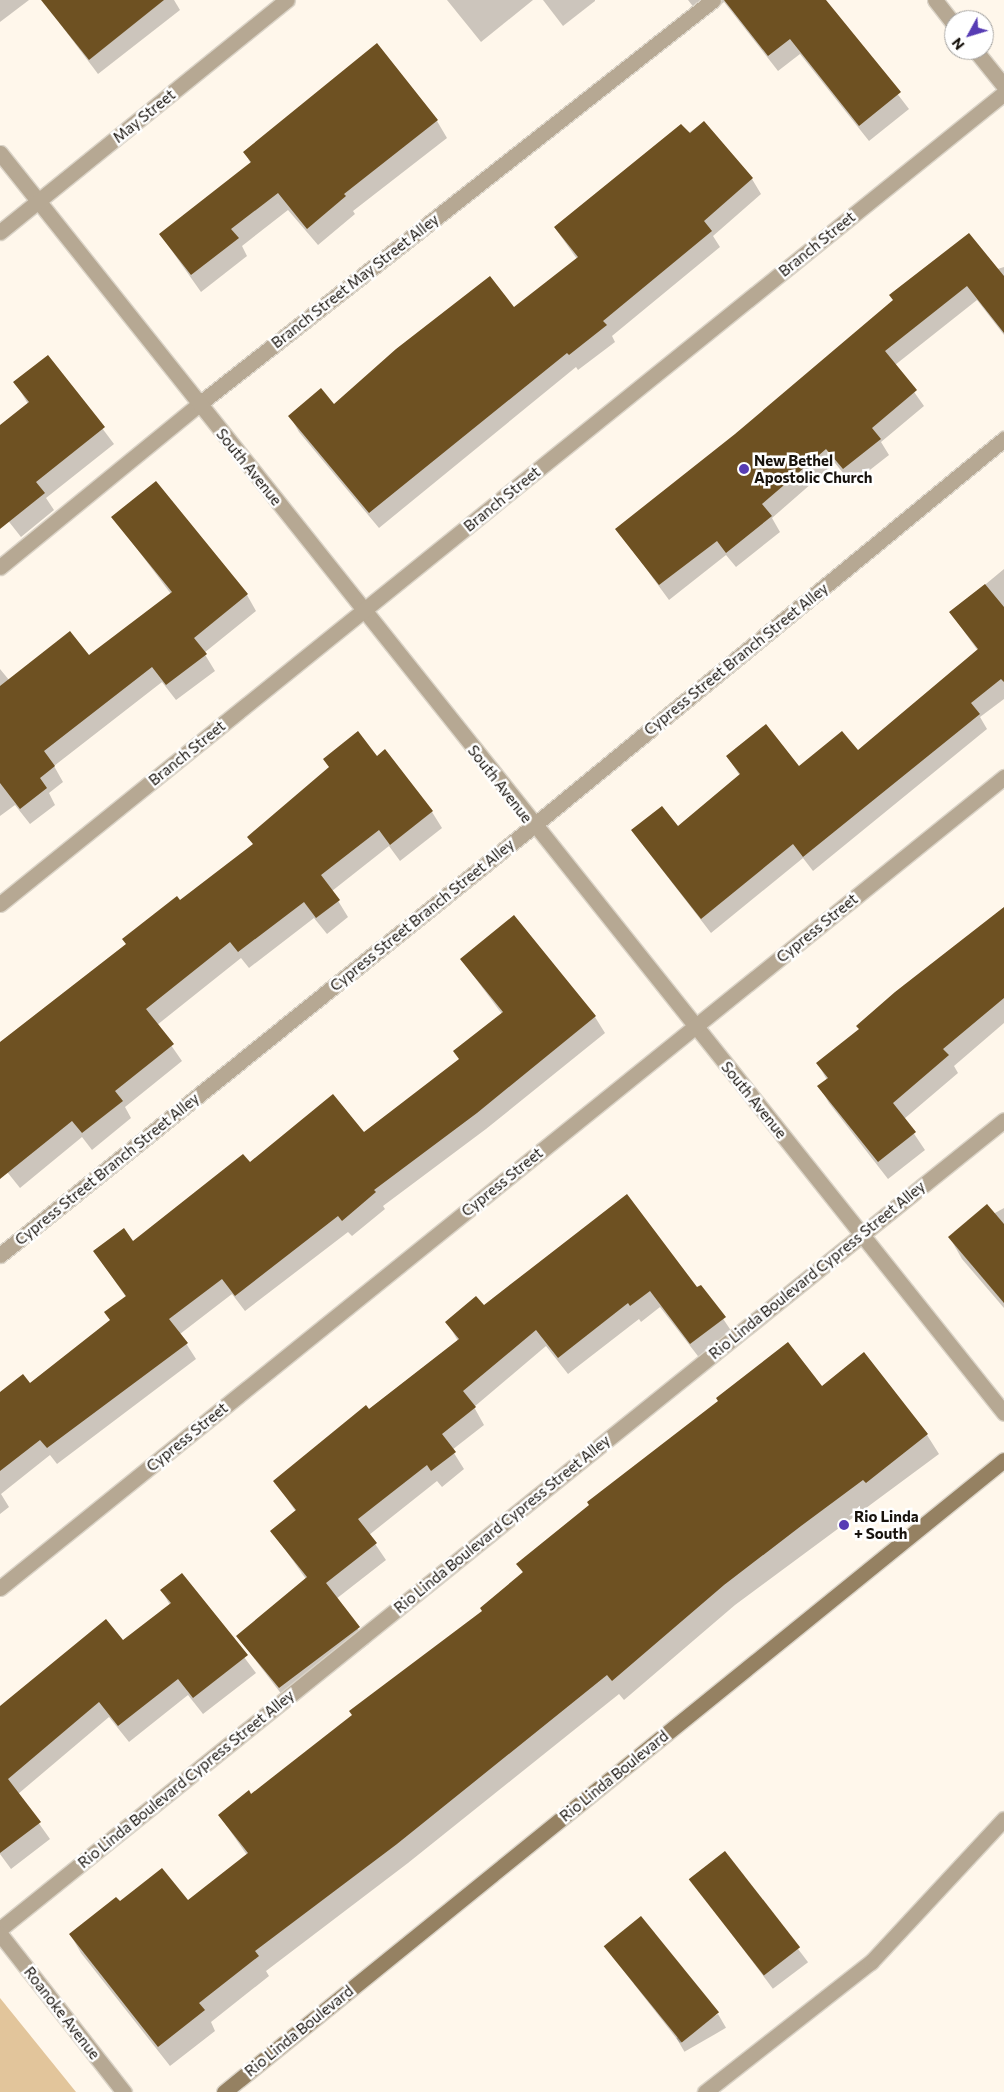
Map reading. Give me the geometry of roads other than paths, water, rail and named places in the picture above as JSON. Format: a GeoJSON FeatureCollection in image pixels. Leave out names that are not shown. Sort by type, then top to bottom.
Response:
{"type":"FeatureCollection","features":[{"type":"Feature","properties":{"kind":"main road","name":"Rio Linda Boulevard"},"geometry":{"type":"LineString","coordinates":[[224,2092],[1004,1460]]}},
{"type":"Feature","properties":{"kind":"street","name":"May Street"},"geometry":{"type":"LineString","coordinates":[[0,232],[287,0]]}},
{"type":"Feature","properties":{"kind":"street","name":"Branch Street May Street Alley"},"geometry":{"type":"LineString","coordinates":[[0,567],[199,404],[713,0]]}},
{"type":"Feature","properties":{"kind":"street"},"geometry":{"type":"LineString","coordinates":[[935,0],[944,11]]}},
{"type":"Feature","properties":{"kind":"street"},"geometry":{"type":"LineString","coordinates":[[983,60],[1004,86]]}},
{"type":"Feature","properties":{"kind":"street","name":"Branch Street"},"geometry":{"type":"LineString","coordinates":[[0,904],[1004,93]]}},
{"type":"Feature","properties":{"kind":"street","name":"South Avenue"},"geometry":{"type":"LineString","coordinates":[[0,153],[364,610],[533,826],[1004,1413]]}},
{"type":"Feature","properties":{"kind":"street","name":"Cypress Street Branch Street Alley"},"geometry":{"type":"LineString","coordinates":[[0,1255],[533,826],[1004,439]]}},
{"type":"Feature","properties":{"kind":"street","name":"Cypress Street"},"geometry":{"type":"LineString","coordinates":[[0,1588],[1004,777]]}},
{"type":"Feature","properties":{"kind":"street","name":"Rio Linda Boulevard Cypress Street Alley"},"geometry":{"type":"LineString","coordinates":[[0,1929],[1004,1120]]}},
{"type":"Feature","properties":{"kind":"street"},"geometry":{"type":"LineString","coordinates":[[705,2092],[871,1962],[1004,1819]]}},
{"type":"Feature","properties":{"kind":"street","name":"Roanoke Avenue"},"geometry":{"type":"LineString","coordinates":[[0,1934],[124,2092]]}},
{"type":"Feature","properties":{"kind":"place","name":"New Bethel Apostolic Church"},"geometry":{"type":"Point","coordinates":[744,469]}},
{"type":"Feature","properties":{"kind":"place","name":"Rio Linda + South"},"geometry":{"type":"Point","coordinates":[844,1525]}}]}
